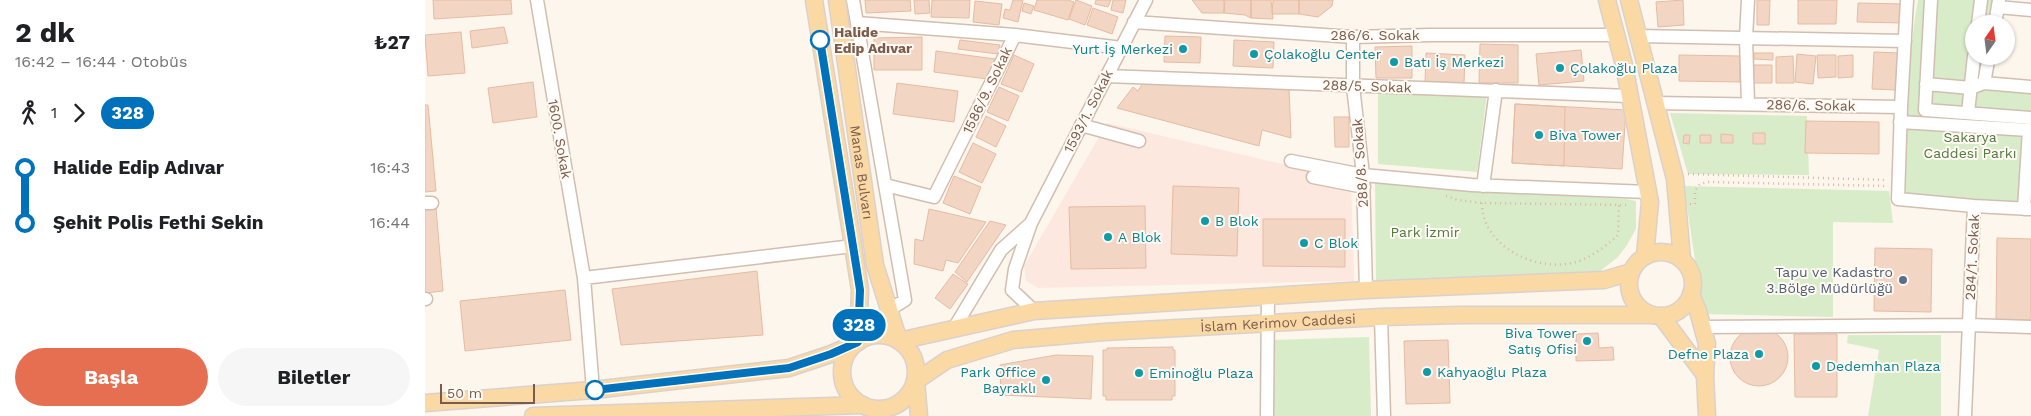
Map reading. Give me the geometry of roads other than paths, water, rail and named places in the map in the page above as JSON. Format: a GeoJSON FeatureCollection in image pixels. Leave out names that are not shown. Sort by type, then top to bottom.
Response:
{"type":"FeatureCollection","features":[{"type":"Feature","properties":{"kind":"main road","name":"Manas Bulvarı"},"geometry":{"type":"LineString","coordinates":[[814,0],[860,290],[858,342]]}},
{"type":"Feature","properties":{"kind":"main road","name":"Manas Bulvarı"},"geometry":{"type":"LineString","coordinates":[[837,0],[875,265],[899,341]]}},
{"type":"Feature","properties":{"kind":"main road"},"geometry":{"type":"LineString","coordinates":[[1607,0],[1629,96],[1650,202],[1645,256]]}},
{"type":"Feature","properties":{"kind":"main road"},"geometry":{"type":"LineString","coordinates":[[1629,0],[1674,173],[1682,259]]}},
{"type":"Feature","properties":{"kind":"main road"},"geometry":{"type":"LineString","coordinates":[[1616,35],[1638,36]]}},
{"type":"Feature","properties":{"kind":"main road"},"geometry":{"type":"LineString","coordinates":[[1664,252],[1682,259],[1690,269],[1693,282],[1687,303],[1671,315],[1656,316],[1642,310],[1634,302],[1628,282],[1631,272],[1637,263],[1645,256],[1664,252]]}},
{"type":"Feature","properties":{"kind":"main road","name":"İslam Kerimov Caddesi"},"geometry":{"type":"LineString","coordinates":[[899,341],[1035,311],[1366,290],[1604,280],[1631,272]]}},
{"type":"Feature","properties":{"kind":"main road"},"geometry":{"type":"LineString","coordinates":[[1691,294],[1707,344],[1705,375],[1707,416]]}},
{"type":"Feature","properties":{"kind":"main road","name":"İslam Kerimov Caddesi"},"geometry":{"type":"LineString","coordinates":[[916,381],[947,360],[1013,340],[1104,332],[1381,317],[1460,315],[1656,316]]}},
{"type":"Feature","properties":{"kind":"main road"},"geometry":{"type":"LineString","coordinates":[[1656,316],[1705,375]]}},
{"type":"Feature","properties":{"kind":"main road"},"geometry":{"type":"LineString","coordinates":[[425,403],[593,390],[789,368],[831,354],[867,338],[878,336],[891,337],[899,341],[908,349],[913,358],[916,369],[919,416]]}},
{"type":"Feature","properties":{"kind":"main road"},"geometry":{"type":"LineString","coordinates":[[858,342],[849,352],[843,371],[844,382],[848,392],[868,411]]}},
{"type":"Feature","properties":{"kind":"main road"},"geometry":{"type":"LineString","coordinates":[[533,416],[868,411],[896,406],[910,393],[916,381]]}},
{"type":"Feature","properties":{"kind":"main road"},"geometry":{"type":"LineString","coordinates":[[568,414],[571,392]]}},
{"type":"Feature","properties":{"kind":"street","name":"1600. Sokak"},"geometry":{"type":"LineString","coordinates":[[537,0],[584,278],[593,390]]}},
{"type":"Feature","properties":{"kind":"street"},"geometry":{"type":"LineString","coordinates":[[853,0],[905,300],[889,310]]}},
{"type":"Feature","properties":{"kind":"street","name":"1593/1. Sokak"},"geometry":{"type":"LineString","coordinates":[[1035,311],[1012,290],[1015,269],[1031,223],[1105,76],[1122,48],[1146,0]]}},
{"type":"Feature","properties":{"kind":"street"},"geometry":{"type":"LineString","coordinates":[[1748,0],[1746,38],[1749,104]]}},
{"type":"Feature","properties":{"kind":"street"},"geometry":{"type":"LineString","coordinates":[[1907,0],[1900,122],[2029,130],[2027,209],[1974,206]]}},
{"type":"Feature","properties":{"kind":"street"},"geometry":{"type":"LineString","coordinates":[[1931,0],[1925,110],[2031,118]]}},
{"type":"Feature","properties":{"kind":"street"},"geometry":{"type":"LineString","coordinates":[[1979,15],[1981,0]]}},
{"type":"Feature","properties":{"kind":"street"},"geometry":{"type":"LineString","coordinates":[[1999,3],[2031,10]]}},
{"type":"Feature","properties":{"kind":"street","name":"286/6. Sokak"},"geometry":{"type":"LineString","coordinates":[[1134,22],[1353,37],[1616,35]]}},
{"type":"Feature","properties":{"kind":"street"},"geometry":{"type":"LineString","coordinates":[[857,23],[1015,35]]}},
{"type":"Feature","properties":{"kind":"street","name":"1586/9. Sokak"},"geometry":{"type":"LineString","coordinates":[[885,185],[934,197],[1015,35],[1122,48]]}},
{"type":"Feature","properties":{"kind":"street"},"geometry":{"type":"LineString","coordinates":[[1638,36],[1905,41]]}},
{"type":"Feature","properties":{"kind":"street","name":"288/8. Sokak"},"geometry":{"type":"LineString","coordinates":[[1353,37],[1353,86],[1363,181],[1366,290]]}},
{"type":"Feature","properties":{"kind":"street"},"geometry":{"type":"LineString","coordinates":[[1969,113],[1974,65]]}},
{"type":"Feature","properties":{"kind":"street"},"geometry":{"type":"LineString","coordinates":[[1984,83],[1987,65]]}},
{"type":"Feature","properties":{"kind":"street","name":"288/5. Sokak"},"geometry":{"type":"LineString","coordinates":[[1105,76],[1629,96]]}},
{"type":"Feature","properties":{"kind":"street"},"geometry":{"type":"LineString","coordinates":[[1926,84],[1971,88],[1984,83],[2031,87]]}},
{"type":"Feature","properties":{"kind":"street"},"geometry":{"type":"LineString","coordinates":[[1483,186],[1496,90]]}},
{"type":"Feature","properties":{"kind":"street","name":"286/6. Sokak"},"geometry":{"type":"LineString","coordinates":[[1655,102],[1901,107]]}},
{"type":"Feature","properties":{"kind":"street","name":"284/1. Sokak"},"geometry":{"type":"LineString","coordinates":[[1900,122],[1898,199],[1974,206],[1965,416]]}},
{"type":"Feature","properties":{"kind":"street"},"geometry":{"type":"LineString","coordinates":[[1081,125],[1139,141]]}},
{"type":"Feature","properties":{"kind":"street"},"geometry":{"type":"LineString","coordinates":[[1291,161],[1363,181]]}},
{"type":"Feature","properties":{"kind":"street"},"geometry":{"type":"LineString","coordinates":[[1313,178],[1648,192]]}},
{"type":"Feature","properties":{"kind":"street","name":"1593/1. Sokak"},"geometry":{"type":"LineString","coordinates":[[953,330],[1001,250],[1031,223]]}},
{"type":"Feature","properties":{"kind":"street"},"geometry":{"type":"LineString","coordinates":[[584,278],[853,246]]}},
{"type":"Feature","properties":{"kind":"street"},"geometry":{"type":"LineString","coordinates":[[1267,416],[1268,296]]}},
{"type":"Feature","properties":{"kind":"street"},"geometry":{"type":"LineString","coordinates":[[1381,317],[1384,416]]}},
{"type":"Feature","properties":{"kind":"street"},"geometry":{"type":"LineString","coordinates":[[1703,327],[1969,325],[2031,327]]}},
{"type":"Feature","properties":{"kind":"place","name":"Halide Edip Adıvar"},"geometry":{"type":"Point","coordinates":[820,40]}},
{"type":"Feature","properties":{"kind":"place","name":"Yurt İş Merkezi"},"geometry":{"type":"Point","coordinates":[1183,49]}},
{"type":"Feature","properties":{"kind":"place","name":"Çolakoğlu Center"},"geometry":{"type":"Point","coordinates":[1254,54]}},
{"type":"Feature","properties":{"kind":"place","name":"Batı İş Merkezi"},"geometry":{"type":"Point","coordinates":[1394,62]}},
{"type":"Feature","properties":{"kind":"place","name":"Çolakoğlu Plaza"},"geometry":{"type":"Point","coordinates":[1560,68]}},
{"type":"Feature","properties":{"kind":"place","name":"Biva Tower"},"geometry":{"type":"Point","coordinates":[1539,135]}},
{"type":"Feature","properties":{"kind":"place","name":"B Blok"},"geometry":{"type":"Point","coordinates":[1205,221]}},
{"type":"Feature","properties":{"kind":"place","name":"A Blok"},"geometry":{"type":"Point","coordinates":[1108,237]}},
{"type":"Feature","properties":{"kind":"place","name":"C Blok"},"geometry":{"type":"Point","coordinates":[1304,243]}},
{"type":"Feature","properties":{"kind":"place","name":"Tapu ve Kadastro 3.Bölge Müdürlüğü"},"geometry":{"type":"Point","coordinates":[1903,280]}},
{"type":"Feature","properties":{"kind":"place","name":"Biva Tower Satış Ofisi"},"geometry":{"type":"Point","coordinates":[1587,341]}},
{"type":"Feature","properties":{"kind":"place","name":"Defne Plaza"},"geometry":{"type":"Point","coordinates":[1759,354]}},
{"type":"Feature","properties":{"kind":"place","name":"Dedemhan Plaza"},"geometry":{"type":"Point","coordinates":[1816,366]}},
{"type":"Feature","properties":{"kind":"place","name":"Kahyaoğlu Plaza"},"geometry":{"type":"Point","coordinates":[1427,372]}},
{"type":"Feature","properties":{"kind":"place","name":"Eminoğlu Plaza"},"geometry":{"type":"Point","coordinates":[1139,373]}},
{"type":"Feature","properties":{"kind":"place","name":"Park Office Bayraklı"},"geometry":{"type":"Point","coordinates":[1046,380]}},
{"type":"Feature","properties":{"kind":"park label","name":"Sakarya Caddesi Parkı"},"geometry":{"type":"Point","coordinates":[1970,146]}},
{"type":"Feature","properties":{"kind":"park label","name":"Park İzmir"},"geometry":{"type":"Point","coordinates":[1425,232]}}]}
